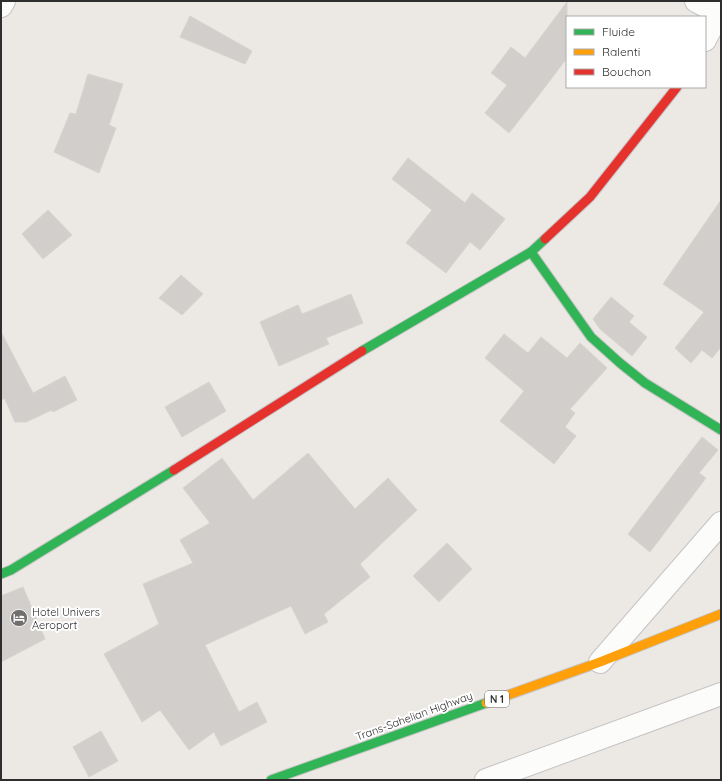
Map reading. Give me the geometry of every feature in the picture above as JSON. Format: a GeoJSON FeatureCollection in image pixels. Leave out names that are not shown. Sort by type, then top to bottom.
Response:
{"type":"FeatureCollection","features":[{"type":"Feature","properties":{"kind":"main road"},"geometry":{"type":"LineString","coordinates":[[1,574],[138,493],[365,349],[531,252],[590,197],[676,88]]}},
{"type":"Feature","properties":{"kind":"main road"},"geometry":{"type":"LineString","coordinates":[[531,252],[590,337],[645,383],[721,430]]}},
{"type":"Feature","properties":{"kind":"main road","name":"Trans-Sahelian Highway"},"geometry":{"type":"LineString","coordinates":[[271,780],[600,662],[721,614]]}},
{"type":"Feature","properties":{"kind":"street"},"geometry":{"type":"LineString","coordinates":[[1,6],[4,1]]}},
{"type":"Feature","properties":{"kind":"street"},"geometry":{"type":"LineString","coordinates":[[696,1],[720,9],[706,38]]}},
{"type":"Feature","properties":{"kind":"street"},"geometry":{"type":"LineString","coordinates":[[600,662],[721,523]]}},
{"type":"Feature","properties":{"kind":"street"},"geometry":{"type":"LineString","coordinates":[[486,780],[721,694]]}},
{"type":"Feature","properties":{"kind":"building"},"geometry":{"type":"Polygon","coordinates":[[[567,2],[566,59],[509,133],[485,113],[507,85],[491,73],[511,47],[525,58],[567,2]]]}},
{"type":"Feature","properties":{"kind":"building"},"geometry":{"type":"Polygon","coordinates":[[[190,16],[252,51],[245,64],[180,37],[190,16]]]}},
{"type":"Feature","properties":{"kind":"building"},"geometry":{"type":"Polygon","coordinates":[[[88,74],[123,84],[109,125],[116,128],[99,173],[54,152],[70,113],[76,114],[88,74]]]}},
{"type":"Feature","properties":{"kind":"building"},"geometry":{"type":"Polygon","coordinates":[[[408,158],[465,203],[472,193],[505,219],[480,250],[470,242],[446,273],[406,243],[432,210],[392,179],[408,158]]]}},
{"type":"Feature","properties":{"kind":"building"},"geometry":{"type":"Polygon","coordinates":[[[721,200],[721,347],[712,358],[702,350],[691,363],[675,348],[704,312],[663,284],[721,200]]]}},
{"type":"Feature","properties":{"kind":"building"},"geometry":{"type":"Polygon","coordinates":[[[48,210],[72,235],[43,259],[22,234],[48,210]]]}},
{"type":"Feature","properties":{"kind":"building"},"geometry":{"type":"Polygon","coordinates":[[[181,275],[203,294],[182,315],[159,298],[181,275]]]}},
{"type":"Feature","properties":{"kind":"building"},"geometry":{"type":"Polygon","coordinates":[[[351,294],[363,323],[326,338],[329,344],[279,366],[260,322],[298,305],[302,314],[351,294]]]}},
{"type":"Feature","properties":{"kind":"building"},"geometry":{"type":"Polygon","coordinates":[[[611,297],[634,316],[629,322],[647,337],[632,356],[600,329],[593,319],[611,297]]]}},
{"type":"Feature","properties":{"kind":"building"},"geometry":{"type":"Polygon","coordinates":[[[1,332],[33,393],[65,376],[77,400],[53,412],[52,410],[26,422],[15,422],[5,399],[1,399],[1,332]]]}},
{"type":"Feature","properties":{"kind":"building"},"geometry":{"type":"Polygon","coordinates":[[[504,334],[528,353],[541,337],[567,358],[580,343],[607,368],[570,409],[575,413],[565,427],[576,436],[554,464],[500,421],[524,391],[485,358],[504,334]]]}},
{"type":"Feature","properties":{"kind":"building"},"geometry":{"type":"Polygon","coordinates":[[[209,382],[226,411],[182,437],[165,407],[209,382]]]}},
{"type":"Feature","properties":{"kind":"building"},"geometry":{"type":"Polygon","coordinates":[[[702,437],[718,450],[699,473],[706,478],[650,552],[628,534],[702,437]]]}},
{"type":"Feature","properties":{"kind":"building"},"geometry":{"type":"Polygon","coordinates":[[[308,453],[355,509],[388,478],[417,510],[360,564],[370,577],[324,614],[328,622],[305,634],[291,606],[205,645],[239,712],[257,702],[267,722],[221,746],[214,732],[189,750],[160,710],[142,722],[104,654],[159,624],[143,584],[193,563],[180,540],[210,523],[183,488],[222,458],[253,500],[308,453]]]}},
{"type":"Feature","properties":{"kind":"building"},"geometry":{"type":"Polygon","coordinates":[[[447,543],[472,569],[439,602],[413,576],[447,543]]]}},
{"type":"Feature","properties":{"kind":"building","name":"Hotel Univers Aeroport"},"geometry":{"type":"Polygon","coordinates":[[[23,587],[45,639],[1,662],[1,596],[23,587]]]}},
{"type":"Feature","properties":{"kind":"building"},"geometry":{"type":"Polygon","coordinates":[[[101,731],[118,761],[89,777],[73,747],[101,731]]]}},
{"type":"Feature","properties":{"kind":"traffic: fast"},"geometry":{"type":"LineString","coordinates":[[362,351],[531,252],[545,239]]}},
{"type":"Feature","properties":{"kind":"traffic: fast"},"geometry":{"type":"LineString","coordinates":[[531,252],[591,337],[645,383],[721,430]]}},
{"type":"Feature","properties":{"kind":"traffic: fast"},"geometry":{"type":"LineString","coordinates":[[1,574],[11,570],[174,470]]}},
{"type":"Feature","properties":{"kind":"traffic: fast"},"geometry":{"type":"LineString","coordinates":[[271,780],[486,703]]}},
{"type":"Feature","properties":{"kind":"traffic: slow"},"geometry":{"type":"LineString","coordinates":[[486,703],[600,662],[721,614]]}},
{"type":"Feature","properties":{"kind":"traffic: jam"},"geometry":{"type":"LineString","coordinates":[[545,239],[590,197],[676,88]]}},
{"type":"Feature","properties":{"kind":"traffic: jam"},"geometry":{"type":"LineString","coordinates":[[174,470],[362,351]]}},
{"type":"Feature","properties":{"kind":"place","name":"Hotel Univers Aeroport"},"geometry":{"type":"Point","coordinates":[19,618]}}]}
